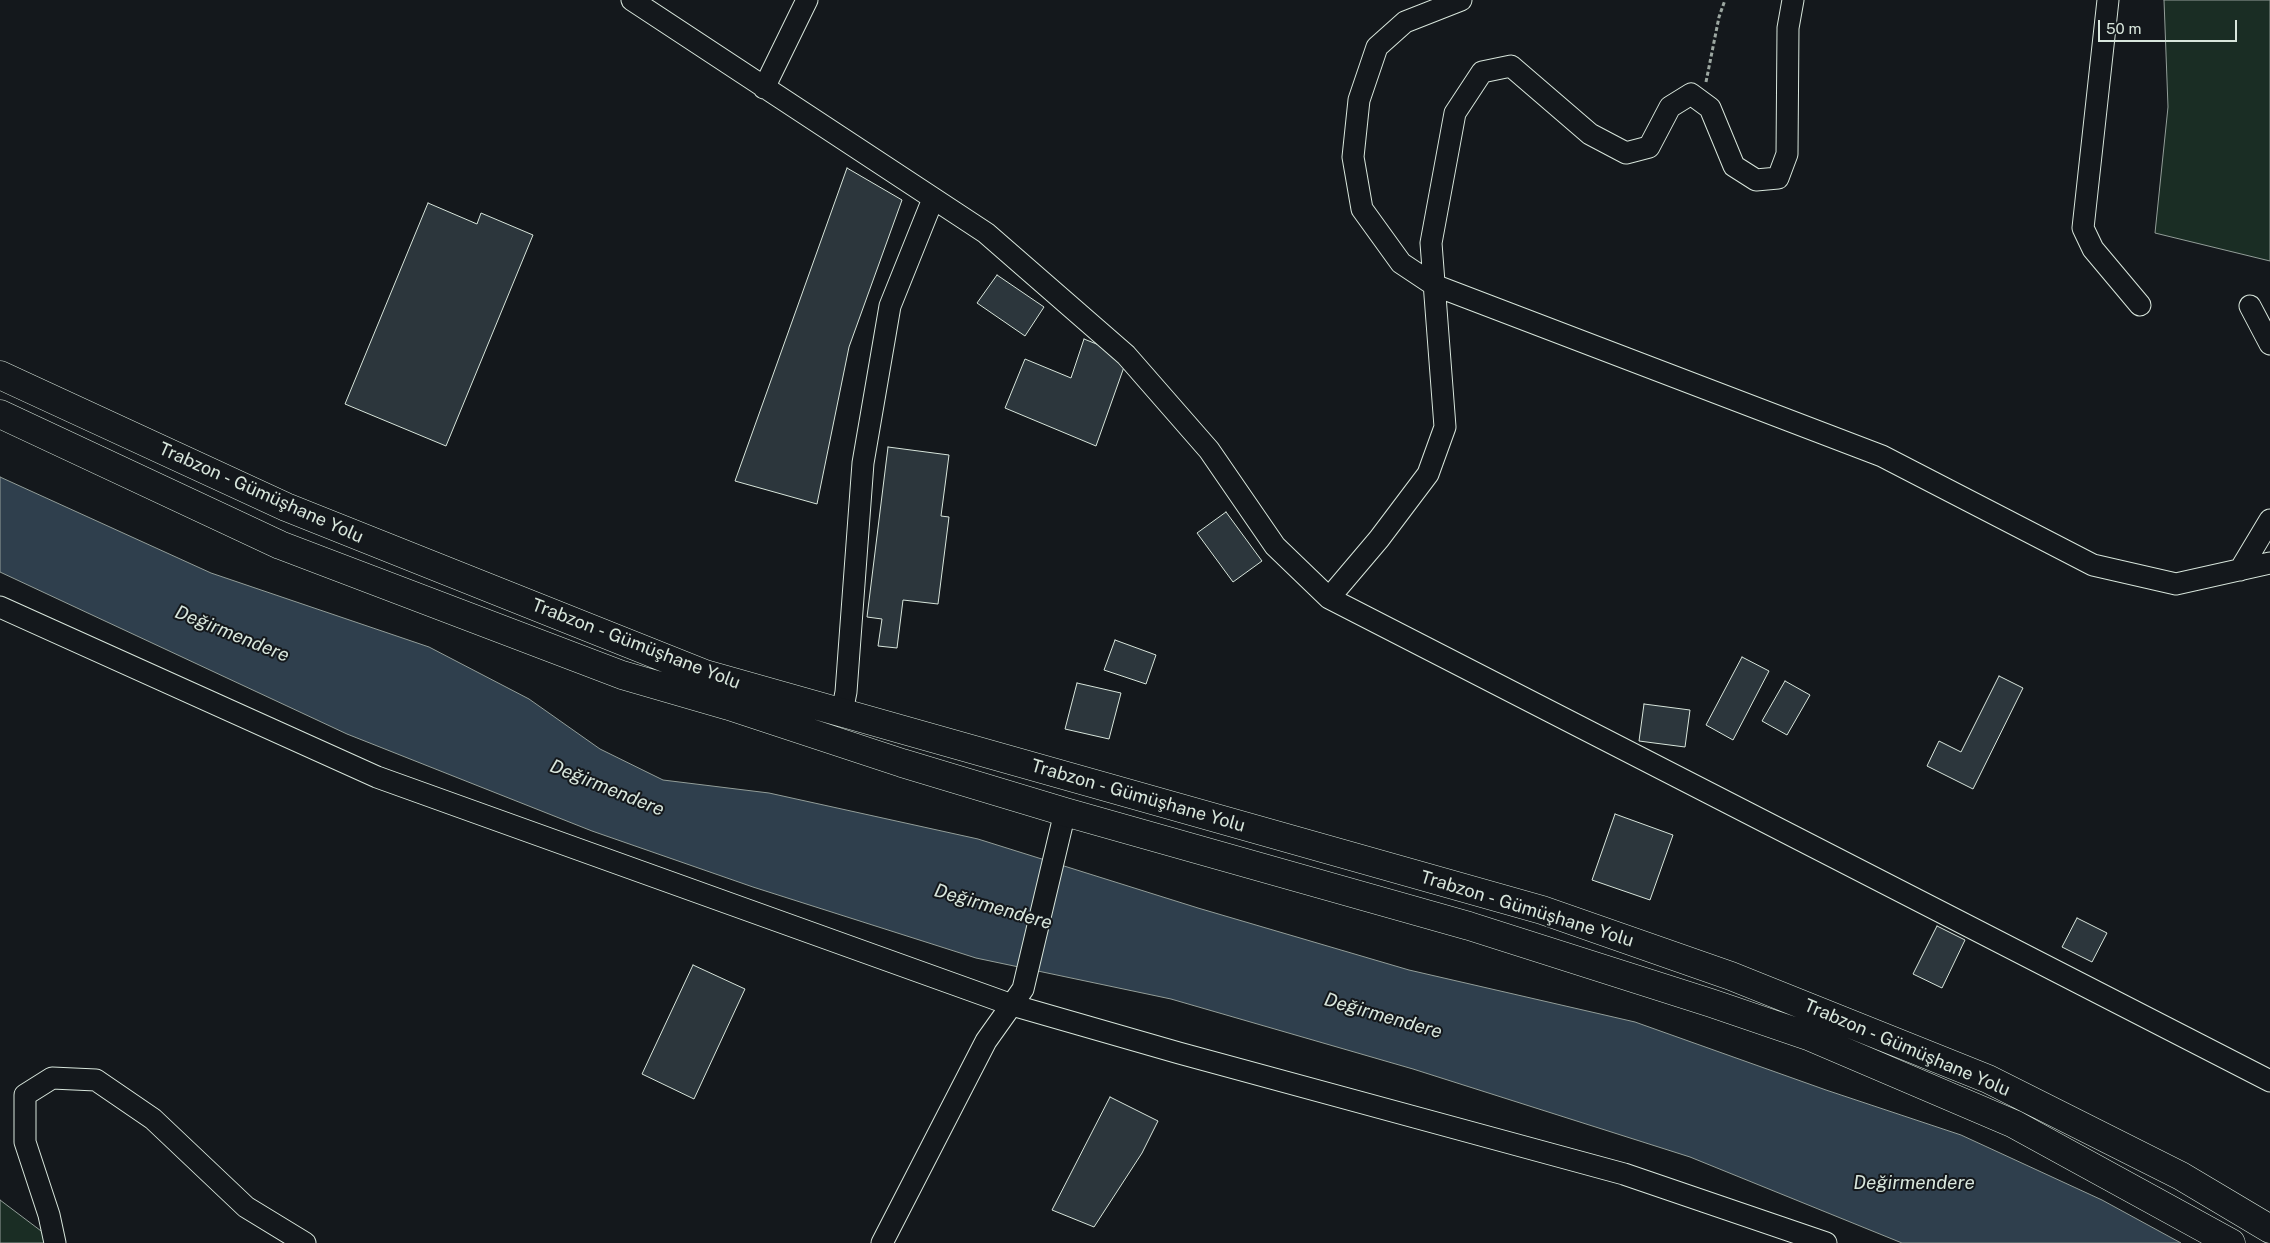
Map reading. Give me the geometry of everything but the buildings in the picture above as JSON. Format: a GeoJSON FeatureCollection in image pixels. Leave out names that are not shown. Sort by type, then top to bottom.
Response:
{"type":"FeatureCollection","features":[{"type":"Feature","properties":{"kind":"highway","name":"Trabzon - Gümüşhane Yolu"},"geometry":{"type":"LineString","coordinates":[[0,375],[286,507],[705,674],[1542,910],[1731,976],[1988,1079],[2181,1176],[2270,1229]]}},
{"type":"Feature","properties":{"kind":"highway","name":"Trabzon - Gümüşhane Yolu"},"geometry":{"type":"LineString","coordinates":[[0,414],[280,545],[622,675],[1062,824],[1469,926],[1808,1036],[2014,1124],[2231,1243]]}},
{"type":"Feature","properties":{"kind":"street"},"geometry":{"type":"LineString","coordinates":[[632,0],[986,234],[1126,355],[1209,450],[1276,546],[1329,598],[2270,1081]]}},
{"type":"Feature","properties":{"kind":"street"},"geometry":{"type":"LineString","coordinates":[[764,88],[807,0]]}},
{"type":"Feature","properties":{"kind":"street"},"geometry":{"type":"LineString","coordinates":[[1461,0],[1405,22],[1377,47],[1359,100],[1353,157],[1362,209],[1401,263],[1434,285],[1882,456],[2093,565],[2176,584],[2270,563]]}},
{"type":"Feature","properties":{"kind":"street"},"geometry":{"type":"LineString","coordinates":[[1329,598],[1379,539],[1428,474],[1444,427],[1432,243],[1456,113],[1482,72],[1511,66],[1590,134],[1626,153],[1649,147],[1670,107],[1691,94],[1710,108],[1734,166],[1756,180],[1778,178],[1787,154],[1788,28],[1792,0]]}},
{"type":"Feature","properties":{"kind":"street"},"geometry":{"type":"LineString","coordinates":[[2108,0],[2083,228],[2093,249],[2140,305]]}},
{"type":"Feature","properties":{"kind":"street"},"geometry":{"type":"LineString","coordinates":[[842,712],[846,692],[864,463],[890,306],[933,198]]}},
{"type":"Feature","properties":{"kind":"street"},"geometry":{"type":"LineString","coordinates":[[2250,306],[2270,344]]}},
{"type":"Feature","properties":{"kind":"street"},"geometry":{"type":"LineString","coordinates":[[2240,570],[2270,520]]}},
{"type":"Feature","properties":{"kind":"street"},"geometry":{"type":"LineString","coordinates":[[0,607],[377,776],[1178,1052],[1624,1174],[1826,1243]]}},
{"type":"Feature","properties":{"kind":"street"},"geometry":{"type":"LineString","coordinates":[[882,1243],[986,1041],[1018,997],[1062,824]]}},
{"type":"Feature","properties":{"kind":"street"},"geometry":{"type":"LineString","coordinates":[[55,1243],[49,1215],[25,1142],[25,1095],[52,1078],[96,1080],[153,1119],[246,1206],[305,1243]]}},
{"type":"Feature","properties":{"kind":"path"},"geometry":{"type":"LineString","coordinates":[[1710,108],[1705,80],[1719,17],[1725,0]]}},
{"type":"Feature","properties":{"kind":"green space"},"geometry":{"type":"Polygon","coordinates":[[[2164,0],[2270,0],[2270,261],[2155,233],[2168,107],[2164,0]]]}},
{"type":"Feature","properties":{"kind":"green space"},"geometry":{"type":"Polygon","coordinates":[[[0,1200],[57,1243],[0,1243],[0,1200]]]}},
{"type":"Feature","properties":{"kind":"water","name":"Değirmendere"},"geometry":{"type":"Polygon","coordinates":[[[0,477],[211,573],[429,647],[529,699],[600,749],[663,780],[769,793],[978,839],[1198,908],[1409,970],[1635,1022],[1826,1090],[1961,1135],[2102,1200],[2181,1243],[1902,1243],[1690,1157],[1413,1069],[1171,999],[976,958],[753,887],[592,831],[347,734],[0,572],[0,477]]]}}]}
